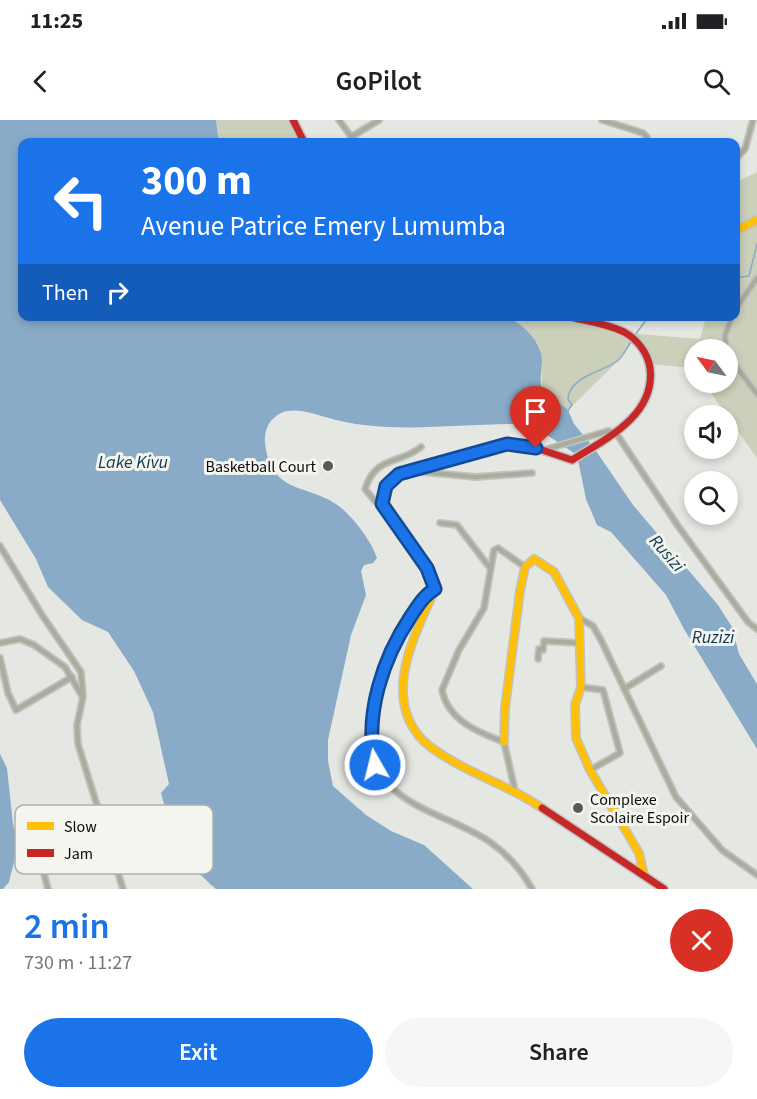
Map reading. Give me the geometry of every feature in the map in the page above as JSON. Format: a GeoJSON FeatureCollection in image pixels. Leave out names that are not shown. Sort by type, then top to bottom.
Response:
{"type":"FeatureCollection","features":[{"type":"Feature","properties":{"kind":"main road"},"geometry":{"type":"LineString","coordinates":[[293,120],[302,138]]}},
{"type":"Feature","properties":{"kind":"main road"},"geometry":{"type":"LineString","coordinates":[[740,228],[757,220]]}},
{"type":"Feature","properties":{"kind":"main road"},"geometry":{"type":"LineString","coordinates":[[588,321],[627,333],[646,355],[651,380],[649,391],[638,411],[616,433],[572,460],[563,459],[544,450],[507,444],[394,476],[383,493],[382,504],[427,568],[435,589],[403,673],[402,697],[409,721],[419,737],[439,753],[515,791],[644,875],[655,886],[664,889]]}},
{"type":"Feature","properties":{"kind":"main road"},"geometry":{"type":"LineString","coordinates":[[504,742],[511,655],[525,567],[534,559],[554,572],[579,618],[581,687],[575,705],[575,732],[580,750],[590,770],[639,853],[644,875]]}},
{"type":"Feature","properties":{"kind":"street"},"geometry":{"type":"LineString","coordinates":[[339,120],[351,137],[380,120]]}},
{"type":"Feature","properties":{"kind":"street"},"geometry":{"type":"LineString","coordinates":[[602,120],[643,133],[647,138]]}},
{"type":"Feature","properties":{"kind":"street"},"geometry":{"type":"LineString","coordinates":[[740,154],[745,149],[753,120]]}},
{"type":"Feature","properties":{"kind":"street"},"geometry":{"type":"LineString","coordinates":[[740,303],[757,279]]}},
{"type":"Feature","properties":{"kind":"street"},"geometry":{"type":"LineString","coordinates":[[726,339],[730,321]]}},
{"type":"Feature","properties":{"kind":"street"},"geometry":{"type":"LineString","coordinates":[[738,369],[757,394]]}},
{"type":"Feature","properties":{"kind":"street"},"geometry":{"type":"LineString","coordinates":[[544,450],[602,432],[616,433],[678,526],[748,622],[757,629]]}},
{"type":"Feature","properties":{"kind":"street"},"geometry":{"type":"LineString","coordinates":[[382,504],[375,501],[365,489],[372,476],[384,462],[421,447]]}},
{"type":"Feature","properties":{"kind":"street"},"geometry":{"type":"LineString","coordinates":[[410,470],[466,477],[532,473]]}},
{"type":"Feature","properties":{"kind":"street"},"geometry":{"type":"LineString","coordinates":[[440,523],[457,525],[490,568]]}},
{"type":"Feature","properties":{"kind":"street"},"geometry":{"type":"LineString","coordinates":[[0,546],[42,615],[74,658],[81,672],[83,697],[77,725],[78,744],[97,805]]}},
{"type":"Feature","properties":{"kind":"street"},"geometry":{"type":"LineString","coordinates":[[515,791],[504,742],[459,720],[448,709],[442,690],[459,650],[480,618],[488,592],[493,552],[498,548],[525,567]]}},
{"type":"Feature","properties":{"kind":"street"},"geometry":{"type":"LineString","coordinates":[[435,589],[423,598],[399,634],[387,659],[372,721],[370,739],[375,765],[386,783],[407,800],[491,843],[521,871],[532,889]]}},
{"type":"Feature","properties":{"kind":"street"},"geometry":{"type":"LineString","coordinates":[[579,618],[593,626],[655,757],[683,807],[722,850],[757,875]]}},
{"type":"Feature","properties":{"kind":"street"},"geometry":{"type":"LineString","coordinates":[[0,643],[20,639],[28,640],[55,659],[72,677],[83,697]]}},
{"type":"Feature","properties":{"kind":"street"},"geometry":{"type":"LineString","coordinates":[[538,659],[539,649],[543,650],[544,641],[580,643]]}},
{"type":"Feature","properties":{"kind":"street"},"geometry":{"type":"LineString","coordinates":[[0,658],[8,693],[16,710],[72,677]]}},
{"type":"Feature","properties":{"kind":"street"},"geometry":{"type":"LineString","coordinates":[[624,689],[662,666]]}},
{"type":"Feature","properties":{"kind":"street"},"geometry":{"type":"LineString","coordinates":[[581,687],[603,690],[620,753],[590,770]]}},
{"type":"Feature","properties":{"kind":"street"},"geometry":{"type":"LineString","coordinates":[[44,874],[48,889]]}},
{"type":"Feature","properties":{"kind":"street"},"geometry":{"type":"LineString","coordinates":[[118,874],[123,889]]}},
{"type":"Feature","properties":{"kind":"green space"},"geometry":{"type":"Polygon","coordinates":[[[216,120],[293,120],[302,138],[218,138],[216,120]]]}},
{"type":"Feature","properties":{"kind":"green space"},"geometry":{"type":"Polygon","coordinates":[[[757,172],[757,458],[738,431],[738,405],[720,405],[711,393],[738,393],[738,339],[700,339],[705,321],[740,321],[740,180],[757,172]]]}},
{"type":"Feature","properties":{"kind":"green space"},"geometry":{"type":"Polygon","coordinates":[[[512,321],[581,321],[627,333],[700,339],[684,339],[684,367],[649,364],[634,340],[619,360],[568,410],[542,389],[541,350],[537,342],[512,321]]]}},
{"type":"Feature","properties":{"kind":"water","name":"Lake Kivu"},"geometry":{"type":"Polygon","coordinates":[[[0,120],[216,120],[218,138],[18,138],[18,321],[514,321],[539,347],[542,360],[542,389],[568,410],[574,424],[594,448],[633,505],[718,605],[732,627],[739,654],[757,684],[757,749],[684,629],[666,595],[611,532],[597,525],[586,499],[577,455],[547,435],[543,425],[378,426],[351,423],[303,411],[286,411],[273,418],[265,434],[265,443],[274,471],[292,485],[325,498],[342,508],[365,536],[377,558],[373,563],[364,565],[361,571],[366,595],[351,635],[328,740],[328,761],[333,786],[366,815],[391,831],[424,845],[473,889],[216,889],[200,874],[213,874],[213,805],[165,805],[161,793],[169,784],[153,712],[134,671],[108,632],[82,620],[48,587],[36,559],[0,500],[0,120]]]}},
{"type":"Feature","properties":{"kind":"water"},"geometry":{"type":"Polygon","coordinates":[[[0,754],[7,768],[15,833],[15,858],[9,882],[3,889],[0,889],[0,754]]]}},
{"type":"Feature","properties":{"kind":"waterway"},"geometry":{"type":"LineString","coordinates":[[740,277],[749,276],[757,244]]}},
{"type":"Feature","properties":{"kind":"waterway"},"geometry":{"type":"LineString","coordinates":[[635,335],[645,321]]}},
{"type":"Feature","properties":{"kind":"waterway"},"geometry":{"type":"LineString","coordinates":[[567,412],[572,405],[568,399],[574,385],[617,361],[631,342]]}},
{"type":"Feature","properties":{"kind":"traffic: slow"},"geometry":{"type":"LineString","coordinates":[[740,228],[757,220]]}},
{"type":"Feature","properties":{"kind":"traffic: slow"},"geometry":{"type":"LineString","coordinates":[[384,495],[382,504],[424,562],[435,589],[419,624],[406,662],[403,682],[404,701],[409,719],[419,736],[436,751],[542,808]]}},
{"type":"Feature","properties":{"kind":"traffic: slow"},"geometry":{"type":"LineString","coordinates":[[504,742],[505,708],[520,591],[525,567],[534,559],[554,572],[579,618],[581,687],[575,705],[576,738],[590,770],[639,853],[644,875]]}},
{"type":"Feature","properties":{"kind":"traffic: jam"},"geometry":{"type":"LineString","coordinates":[[293,120],[302,138]]}},
{"type":"Feature","properties":{"kind":"traffic: jam"},"geometry":{"type":"LineString","coordinates":[[384,495],[386,486],[399,474],[507,444],[536,448],[572,460],[626,424],[645,399],[650,385],[649,362],[644,352],[629,335],[589,321]]}},
{"type":"Feature","properties":{"kind":"traffic: jam"},"geometry":{"type":"LineString","coordinates":[[542,808],[664,889]]}},
{"type":"Feature","properties":{"kind":"place","name":"Basketball Court"},"geometry":{"type":"Point","coordinates":[328,466]}},
{"type":"Feature","properties":{"kind":"place","name":"Complexe Scolaire Espoir"},"geometry":{"type":"Point","coordinates":[578,808]}},
{"type":"Feature","properties":{"kind":"route"},"geometry":{"type":"LineString","coordinates":[[375,765],[370,739],[372,721],[387,659],[399,634],[423,598],[435,589],[424,562],[385,511],[382,498],[386,486],[394,476],[399,474],[507,444],[515,443],[536,448]]}},
{"type":"Feature","properties":{"kind":"water label","name":"Rusizi"},"geometry":{"type":"Point","coordinates":[667,553]}},
{"type":"Feature","properties":{"kind":"water label","name":"Ruzizi"},"geometry":{"type":"Point","coordinates":[713,637]}}]}
